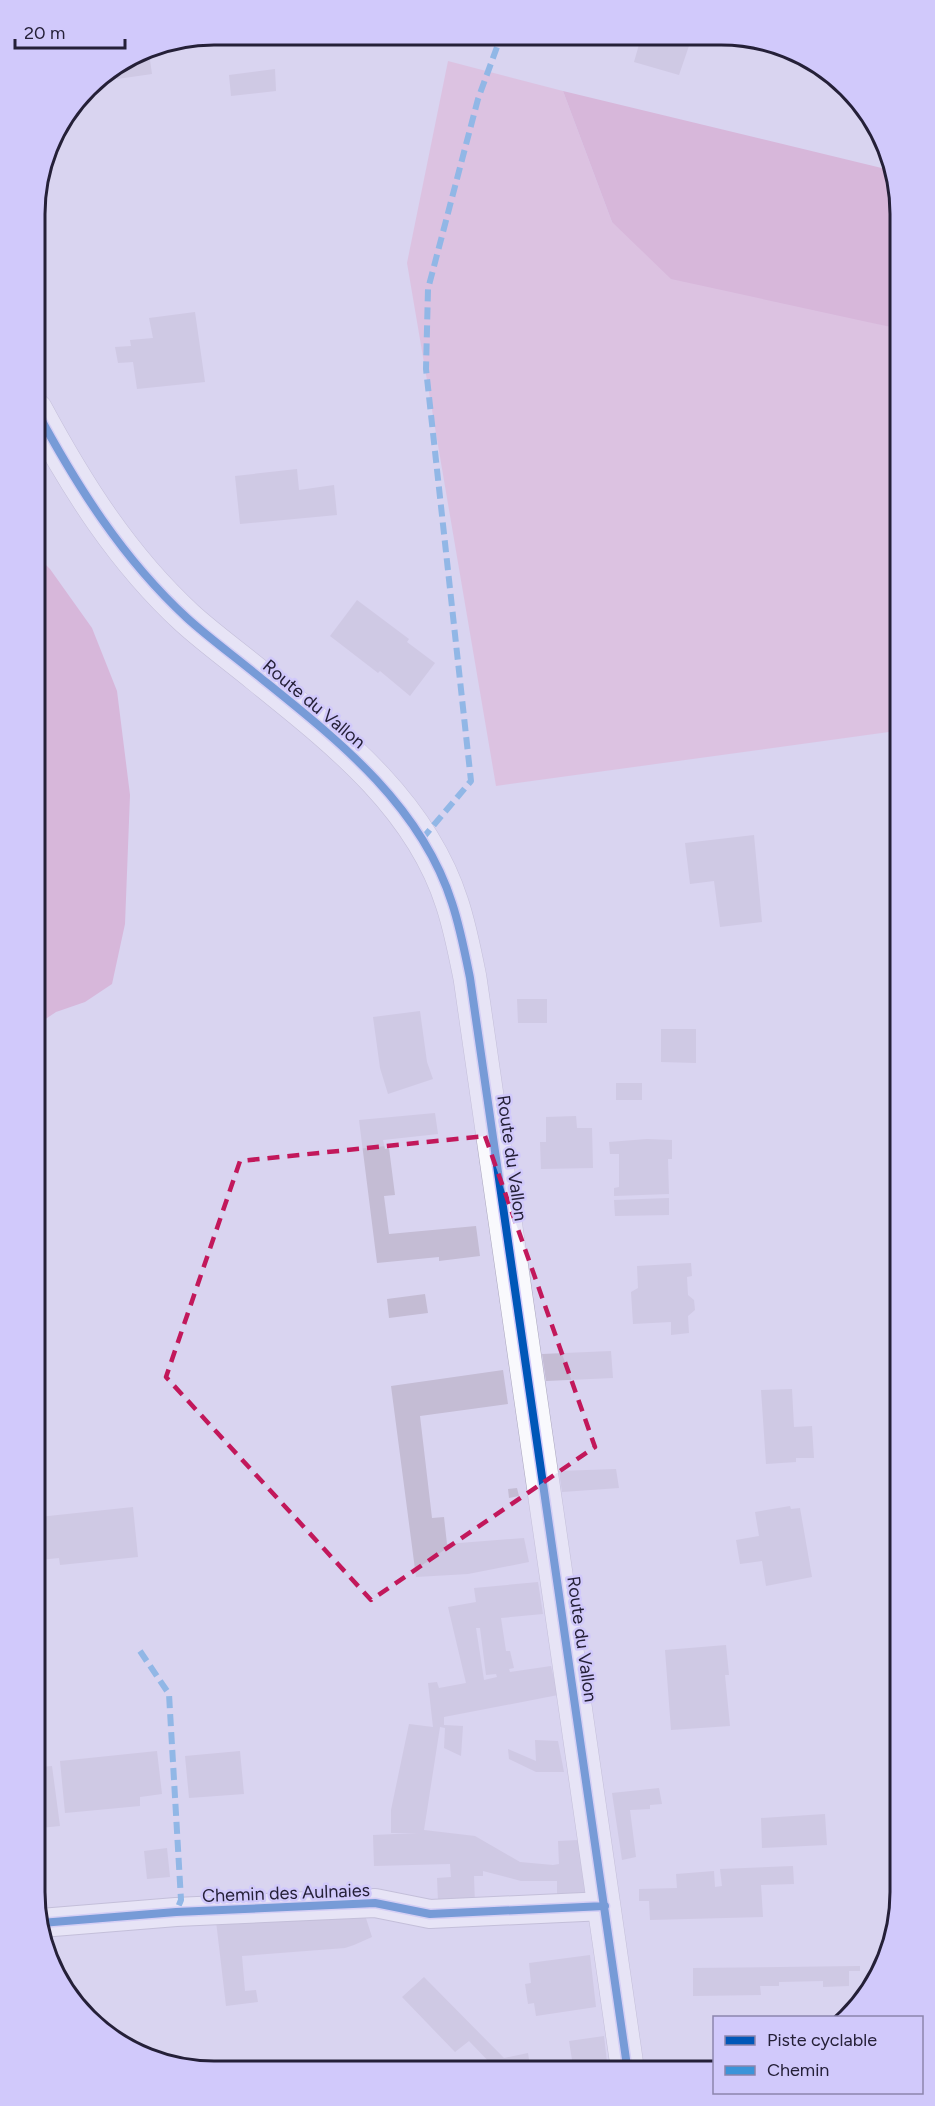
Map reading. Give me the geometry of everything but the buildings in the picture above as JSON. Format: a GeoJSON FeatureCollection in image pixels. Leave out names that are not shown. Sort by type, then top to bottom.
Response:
{"type":"FeatureCollection","features":[{"type":"Feature","properties":{"kind":"street","name":"Route du Vallon"},"geometry":{"type":"LineString","coordinates":[[45,427],[72,477],[122,549],[188,619],[332,735],[376,779],[422,839],[452,901],[470,978],[626,2061]]}},
{"type":"Feature","properties":{"kind":"street","name":"Chemin des Aulnaies"},"geometry":{"type":"LineString","coordinates":[[48,1922],[177,1912],[375,1903],[430,1914],[604,1906]]}},
{"type":"Feature","properties":{"kind":"highlighted area"},"geometry":{"type":"Polygon","coordinates":[[[485,1136],[595,1447],[371,1600],[166,1377],[240,1161],[485,1136]]]}},
{"type":"Feature","properties":{"kind":"shaded area"},"geometry":{"type":"Polygon","coordinates":[[[448,61],[563,91],[612,222],[866,321],[890,327],[890,732],[496,786],[407,263],[448,61]]]}},
{"type":"Feature","properties":{"kind":"shaded area"},"geometry":{"type":"Polygon","coordinates":[[[563,91],[883,168],[889,192],[890,214],[890,327],[671,279],[612,222],[563,91]]]}},
{"type":"Feature","properties":{"kind":"shaded area"},"geometry":{"type":"Polygon","coordinates":[[[45,564],[92,628],[117,691],[130,795],[125,924],[112,984],[85,1002],[56,1012],[45,1019],[45,564]]]}},
{"type":"Feature","properties":{"kind":"marked path"},"geometry":{"type":"LineString","coordinates":[[422,839],[471,781],[426,369],[428,289],[478,99],[498,45]]}},
{"type":"Feature","properties":{"kind":"marked path"},"geometry":{"type":"LineString","coordinates":[[140,1651],[169,1694],[181,1900],[176,1912]]}},
{"type":"Feature","properties":{"kind":"cycle path"},"geometry":{"type":"LineString","coordinates":[[45,426],[102,520],[121,546],[164,595],[204,633],[345,748],[397,804],[419,834],[438,867],[452,903],[470,978],[626,2061]]}},
{"type":"Feature","properties":{"kind":"cycle path"},"geometry":{"type":"LineString","coordinates":[[48,1922],[176,1912],[375,1903],[430,1914],[605,1906]]}}]}
